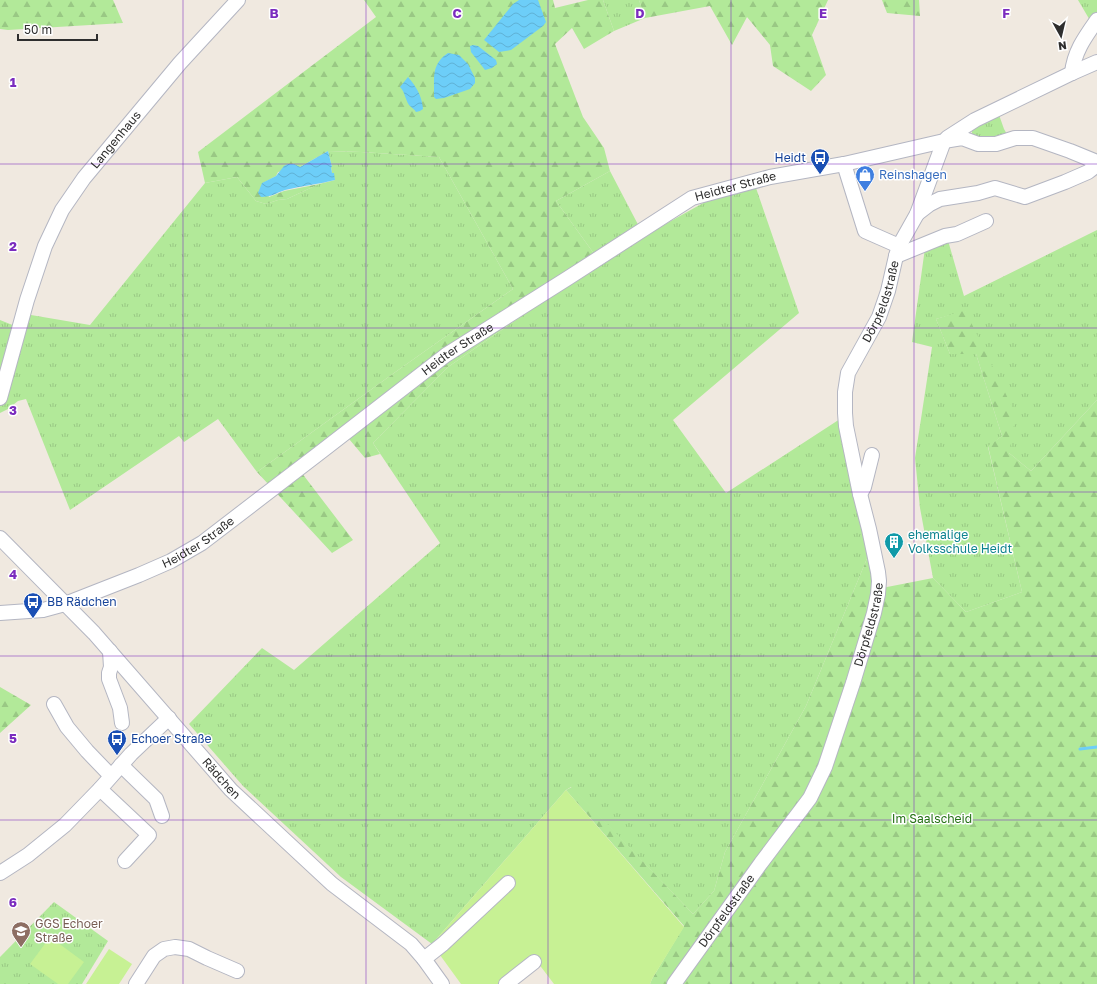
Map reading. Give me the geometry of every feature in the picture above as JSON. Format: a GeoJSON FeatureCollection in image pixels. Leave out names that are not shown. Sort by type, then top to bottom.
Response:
{"type":"FeatureCollection","features":[{"type":"Feature","properties":{"kind":"street","name":"Langenhaus"},"geometry":{"type":"LineString","coordinates":[[0,398],[27,300],[45,246],[62,210],[84,178],[180,63],[238,0]]}},
{"type":"Feature","properties":{"kind":"street"},"geometry":{"type":"LineString","coordinates":[[1072,73],[1080,44],[1097,20]]}},
{"type":"Feature","properties":{"kind":"street"},"geometry":{"type":"LineString","coordinates":[[944,141],[975,120],[1097,62]]}},
{"type":"Feature","properties":{"kind":"street"},"geometry":{"type":"LineString","coordinates":[[944,141],[962,138],[978,144],[996,144],[1015,138],[1028,137],[1097,162]]}},
{"type":"Feature","properties":{"kind":"street","name":"Heidter Straße"},"geometry":{"type":"LineString","coordinates":[[0,613],[43,610],[65,604],[172,561],[202,543],[446,355],[692,198],[770,177],[844,164],[944,141]]}},
{"type":"Feature","properties":{"kind":"street","name":"Dörpfeldstraße"},"geometry":{"type":"LineString","coordinates":[[674,984],[810,798],[825,767],[853,683],[874,613],[878,594],[878,572],[846,426],[845,392],[848,373],[879,316],[888,291],[897,251],[917,214],[944,141]]}},
{"type":"Feature","properties":{"kind":"street"},"geometry":{"type":"LineString","coordinates":[[844,164],[865,231],[897,251],[945,236],[957,234],[986,221]]}},
{"type":"Feature","properties":{"kind":"street"},"geometry":{"type":"LineString","coordinates":[[917,214],[930,204],[940,199],[978,193],[994,188],[1025,197],[1088,172],[1097,165]]}},
{"type":"Feature","properties":{"kind":"street"},"geometry":{"type":"LineString","coordinates":[[860,494],[864,487],[872,455]]}},
{"type":"Feature","properties":{"kind":"street","name":"Rädchen"},"geometry":{"type":"LineString","coordinates":[[0,538],[94,633],[231,790],[332,884],[411,944],[442,984]]}},
{"type":"Feature","properties":{"kind":"street"},"geometry":{"type":"LineString","coordinates":[[110,651],[111,667],[109,679],[120,708],[122,723]]}},
{"type":"Feature","properties":{"kind":"street"},"geometry":{"type":"LineString","coordinates":[[54,704],[67,727],[111,776]]}},
{"type":"Feature","properties":{"kind":"street"},"geometry":{"type":"LineString","coordinates":[[0,873],[28,855],[65,825],[121,765],[169,718]]}},
{"type":"Feature","properties":{"kind":"street"},"geometry":{"type":"LineString","coordinates":[[121,765],[156,799],[162,816]]}},
{"type":"Feature","properties":{"kind":"street"},"geometry":{"type":"LineString","coordinates":[[100,789],[149,835],[125,861]]}},
{"type":"Feature","properties":{"kind":"street"},"geometry":{"type":"LineString","coordinates":[[424,959],[443,944],[508,883]]}},
{"type":"Feature","properties":{"kind":"street"},"geometry":{"type":"LineString","coordinates":[[136,984],[154,956],[164,949],[175,947],[189,948],[237,971]]}},
{"type":"Feature","properties":{"kind":"street"},"geometry":{"type":"LineString","coordinates":[[506,984],[534,962]]}},
{"type":"Feature","properties":{"kind":"green space"},"geometry":{"type":"Polygon","coordinates":[[[0,0],[113,0],[123,23],[8,30],[0,29],[0,0]]]}},
{"type":"Feature","properties":{"kind":"green space"},"geometry":{"type":"Polygon","coordinates":[[[364,0],[553,0],[555,8],[588,0],[603,0],[614,31],[584,49],[572,28],[555,44],[583,117],[604,148],[610,171],[556,201],[600,262],[448,367],[373,443],[380,454],[365,458],[344,433],[298,468],[353,540],[332,553],[257,472],[513,289],[439,157],[328,151],[300,167],[278,172],[276,176],[263,183],[269,197],[284,191],[319,184],[287,199],[266,204],[256,201],[237,177],[205,183],[198,152],[376,17],[364,0]]]}},
{"type":"Feature","properties":{"kind":"green space"},"geometry":{"type":"Polygon","coordinates":[[[603,0],[639,0],[645,18],[614,31],[603,0]]]}},
{"type":"Feature","properties":{"kind":"green space"},"geometry":{"type":"Polygon","coordinates":[[[639,0],[828,0],[812,35],[826,75],[811,91],[773,66],[770,45],[747,17],[732,45],[710,6],[645,18],[639,0]]]}},
{"type":"Feature","properties":{"kind":"green space"},"geometry":{"type":"Polygon","coordinates":[[[882,0],[919,0],[920,16],[887,13],[882,0]]]}},
{"type":"Feature","properties":{"kind":"green space"},"geometry":{"type":"Polygon","coordinates":[[[1078,0],[1097,0],[1097,14],[1091,22],[1078,0]]]}},
{"type":"Feature","properties":{"kind":"green space"},"geometry":{"type":"Polygon","coordinates":[[[998,112],[1008,136],[1003,139],[974,138],[972,129],[998,112]]]}},
{"type":"Feature","properties":{"kind":"green space"},"geometry":{"type":"Polygon","coordinates":[[[328,151],[439,157],[513,289],[257,472],[218,419],[184,442],[179,436],[70,510],[26,399],[18,401],[0,413],[0,320],[15,326],[31,315],[90,325],[205,183],[237,177],[256,201],[266,204],[287,199],[319,184],[335,180],[332,173],[328,151]]]}},
{"type":"Feature","properties":{"kind":"green space"},"geometry":{"type":"Polygon","coordinates":[[[610,171],[644,236],[705,202],[756,188],[799,313],[673,420],[726,493],[840,419],[868,556],[806,706],[725,852],[714,891],[693,914],[571,787],[566,790],[432,944],[341,877],[243,786],[189,724],[262,648],[294,670],[440,543],[373,443],[448,367],[600,262],[556,201],[610,171]]]}},
{"type":"Feature","properties":{"kind":"green space"},"geometry":{"type":"Polygon","coordinates":[[[1097,230],[1097,400],[1031,471],[1009,453],[965,311],[936,319],[950,354],[976,354],[1002,436],[988,447],[1022,592],[966,612],[933,578],[920,508],[915,458],[932,347],[912,342],[925,248],[947,237],[964,296],[1097,230]]]}},
{"type":"Feature","properties":{"kind":"green space","name":"Im Saalscheid"},"geometry":{"type":"Polygon","coordinates":[[[965,310],[1016,415],[1009,453],[1031,471],[1097,400],[1097,984],[650,984],[684,926],[566,790],[572,787],[693,914],[714,891],[725,852],[806,706],[868,556],[882,588],[933,578],[966,612],[1022,592],[988,446],[1002,436],[976,354],[950,354],[936,319],[965,310]]]}},
{"type":"Feature","properties":{"kind":"green space"},"geometry":{"type":"Polygon","coordinates":[[[0,687],[31,705],[0,733],[0,687]]]}},
{"type":"Feature","properties":{"kind":"green space"},"geometry":{"type":"Polygon","coordinates":[[[566,790],[684,927],[650,984],[554,984],[535,959],[504,984],[461,984],[432,944],[566,790]]]}},
{"type":"Feature","properties":{"kind":"green space"},"geometry":{"type":"Polygon","coordinates":[[[54,902],[108,941],[82,984],[0,984],[0,957],[54,902]]]}},
{"type":"Feature","properties":{"kind":"green space"},"geometry":{"type":"Polygon","coordinates":[[[50,937],[84,962],[68,984],[58,984],[30,964],[50,937]]]}},
{"type":"Feature","properties":{"kind":"green space"},"geometry":{"type":"Polygon","coordinates":[[[109,949],[132,964],[119,984],[86,984],[109,949]]]}},
{"type":"Feature","properties":{"kind":"water"},"geometry":{"type":"Polygon","coordinates":[[[519,0],[538,0],[546,22],[543,26],[511,50],[499,52],[484,40],[513,4],[519,0]]]}},
{"type":"Feature","properties":{"kind":"water"},"geometry":{"type":"Polygon","coordinates":[[[470,46],[478,46],[496,60],[497,64],[492,68],[485,70],[471,52],[470,46]]]}},
{"type":"Feature","properties":{"kind":"water"},"geometry":{"type":"Polygon","coordinates":[[[448,53],[459,55],[468,64],[475,78],[475,83],[470,89],[444,98],[436,99],[434,97],[434,78],[436,67],[438,62],[448,53]]]}},
{"type":"Feature","properties":{"kind":"water"},"geometry":{"type":"Polygon","coordinates":[[[408,77],[420,96],[423,109],[420,111],[416,112],[409,105],[400,87],[408,77]]]}},
{"type":"Feature","properties":{"kind":"water"},"geometry":{"type":"Polygon","coordinates":[[[328,151],[332,173],[334,173],[335,180],[285,190],[274,195],[261,197],[258,193],[262,183],[276,176],[284,166],[294,164],[300,167],[328,151]]]}},
{"type":"Feature","properties":{"kind":"waterway"},"geometry":{"type":"LineString","coordinates":[[1080,749],[1097,747]]}},
{"type":"Feature","properties":{"kind":"place","name":"Heidt"},"geometry":{"type":"Point","coordinates":[820,175]}},
{"type":"Feature","properties":{"kind":"place","name":"Reinshagen"},"geometry":{"type":"Point","coordinates":[865,192]}},
{"type":"Feature","properties":{"kind":"place","name":"ehemalige Volksschule Heidt"},"geometry":{"type":"Point","coordinates":[894,559]}},
{"type":"Feature","properties":{"kind":"place","name":"BB Rädchen"},"geometry":{"type":"Point","coordinates":[33,619]}},
{"type":"Feature","properties":{"kind":"place","name":"Echoer Straße"},"geometry":{"type":"Point","coordinates":[117,756]}},
{"type":"Feature","properties":{"kind":"place","name":"GGS Echoer Straße"},"geometry":{"type":"Point","coordinates":[21,948]}}]}
